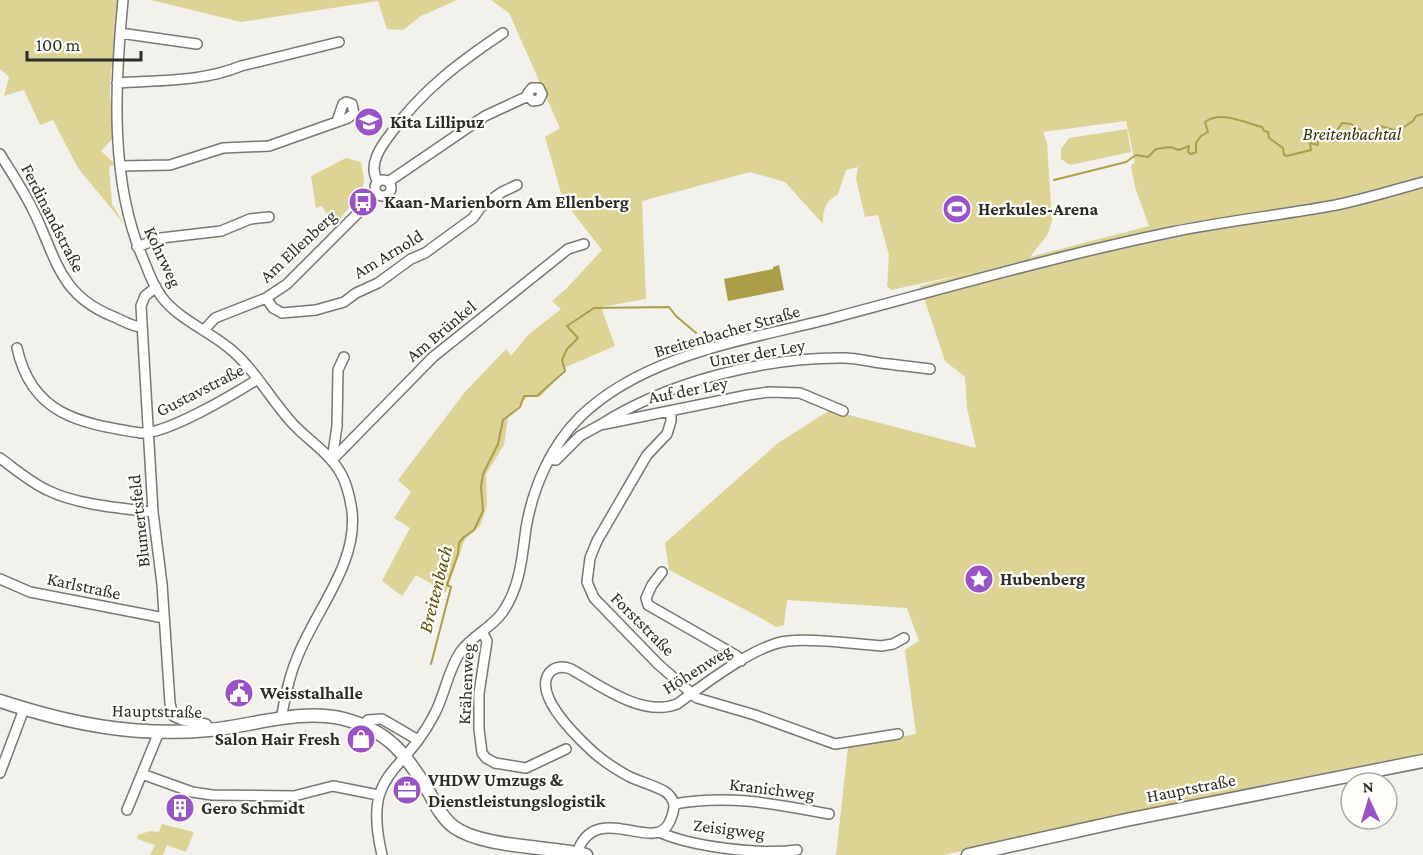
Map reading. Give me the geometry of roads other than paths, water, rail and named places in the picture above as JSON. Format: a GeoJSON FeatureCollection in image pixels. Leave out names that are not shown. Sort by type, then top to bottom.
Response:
{"type":"FeatureCollection","features":[{"type":"Feature","properties":{"kind":"main road","name":"Hauptstraße"},"geometry":{"type":"LineString","coordinates":[[0,701],[66,721],[110,729],[159,732],[210,730],[318,716],[341,718],[363,725],[395,745],[405,755],[439,810],[456,829],[484,840],[582,854]]}},
{"type":"Feature","properties":{"kind":"main road","name":"Hauptstraße"},"geometry":{"type":"LineString","coordinates":[[968,855],[1126,820],[1423,761]]}},
{"type":"Feature","properties":{"kind":"street","name":"Kohrweg"},"geometry":{"type":"LineString","coordinates":[[123,0],[117,83],[120,166],[125,209],[137,247],[156,287],[170,306],[242,359],[294,425],[332,460],[341,474],[348,493],[352,512],[351,538],[346,557],[297,657],[289,679],[281,719]]}},
{"type":"Feature","properties":{"kind":"street"},"geometry":{"type":"LineString","coordinates":[[120,33],[197,44]]}},
{"type":"Feature","properties":{"kind":"street","name":"Am Ellenberg"},"geometry":{"type":"LineString","coordinates":[[204,330],[215,318],[266,298],[287,284],[304,268],[378,194],[375,188],[383,182],[374,174],[374,163],[404,114],[434,84],[503,33]]}},
{"type":"Feature","properties":{"kind":"street"},"geometry":{"type":"LineString","coordinates":[[117,83],[189,78],[228,71],[339,42]]}},
{"type":"Feature","properties":{"kind":"street"},"geometry":{"type":"LineString","coordinates":[[383,182],[485,116],[528,96]]}},
{"type":"Feature","properties":{"kind":"street"},"geometry":{"type":"LineString","coordinates":[[120,166],[170,165],[224,148],[269,146],[337,121]]}},
{"type":"Feature","properties":{"kind":"street","name":"Ferdinandstraße"},"geometry":{"type":"LineString","coordinates":[[0,154],[26,196],[58,269],[67,283],[78,296],[107,314],[142,327]]}},
{"type":"Feature","properties":{"kind":"street","name":"Breitenbacher Straße"},"geometry":{"type":"LineString","coordinates":[[378,795],[386,777],[417,740],[434,715],[460,652],[500,615],[513,594],[521,567],[530,507],[549,459],[578,419],[620,386],[649,371],[719,348],[1028,267],[1171,232],[1336,205],[1423,182]]}},
{"type":"Feature","properties":{"kind":"street","name":"Am Arnold"},"geometry":{"type":"LineString","coordinates":[[266,298],[273,309],[282,313],[316,310],[344,302],[356,293],[378,283],[411,259],[425,253],[472,218],[481,207],[502,192],[517,185]]}},
{"type":"Feature","properties":{"kind":"street"},"geometry":{"type":"LineString","coordinates":[[137,247],[161,238],[220,231],[250,219],[269,217]]}},
{"type":"Feature","properties":{"kind":"street","name":"Am Brünkel"},"geometry":{"type":"LineString","coordinates":[[332,460],[433,357],[568,249],[584,244]]}},
{"type":"Feature","properties":{"kind":"street","name":"Blumertsfeld"},"geometry":{"type":"LineString","coordinates":[[156,287],[144,296],[142,301],[142,327],[153,512],[162,584],[170,703],[173,716],[206,724],[210,730]]}},
{"type":"Feature","properties":{"kind":"street","name":"Gustavstraße"},"geometry":{"type":"LineString","coordinates":[[17,348],[21,364],[36,389],[62,414],[87,424],[148,434],[219,402],[258,379]]}},
{"type":"Feature","properties":{"kind":"street"},"geometry":{"type":"LineString","coordinates":[[332,460],[337,426],[338,370],[345,357]]}},
{"type":"Feature","properties":{"kind":"street","name":"Unter der Ley"},"geometry":{"type":"LineString","coordinates":[[600,425],[635,406],[684,387],[759,366],[847,358],[930,369]]}},
{"type":"Feature","properties":{"kind":"street","name":"Auf der Ley"},"geometry":{"type":"LineString","coordinates":[[549,459],[556,460],[580,436],[600,425],[748,395],[789,392],[810,396],[843,411]]}},
{"type":"Feature","properties":{"kind":"street","name":"Forststraße"},"geometry":{"type":"LineString","coordinates":[[671,412],[671,421],[666,434],[647,455],[590,558],[586,582],[594,598],[658,664],[697,698],[755,715],[835,744],[898,734]]}},
{"type":"Feature","properties":{"kind":"street"},"geometry":{"type":"LineString","coordinates":[[0,458],[47,490],[108,506],[153,512]]}},
{"type":"Feature","properties":{"kind":"street"},"geometry":{"type":"LineString","coordinates":[[662,572],[646,598],[648,605],[737,656],[741,661]]}},
{"type":"Feature","properties":{"kind":"street","name":"Karlstraße"},"geometry":{"type":"LineString","coordinates":[[0,579],[30,592],[164,618]]}},
{"type":"Feature","properties":{"kind":"street","name":"Krähenweg"},"geometry":{"type":"LineString","coordinates":[[482,632],[487,641],[479,693],[479,729],[482,753],[486,759],[495,763],[526,768],[566,749]]}},
{"type":"Feature","properties":{"kind":"street","name":"Höhenweg"},"geometry":{"type":"LineString","coordinates":[[674,804],[670,795],[663,790],[616,769],[574,735],[552,704],[546,688],[546,681],[551,672],[564,666],[621,697],[657,708],[668,708],[762,648],[789,640],[881,646],[893,644],[904,638]]}},
{"type":"Feature","properties":{"kind":"street"},"geometry":{"type":"LineString","coordinates":[[0,773],[24,709]]}},
{"type":"Feature","properties":{"kind":"street"},"geometry":{"type":"LineString","coordinates":[[363,725],[368,720],[382,718],[417,740]]}},
{"type":"Feature","properties":{"kind":"street"},"geometry":{"type":"LineString","coordinates":[[127,810],[159,732]]}},
{"type":"Feature","properties":{"kind":"street"},"geometry":{"type":"LineString","coordinates":[[142,774],[192,792],[212,795],[294,796],[333,786],[378,795],[375,814],[376,830],[382,855]]}},
{"type":"Feature","properties":{"kind":"street","name":"Kranichweg"},"geometry":{"type":"LineString","coordinates":[[674,804],[699,799],[748,800],[829,814]]}},
{"type":"Feature","properties":{"kind":"street"},"geometry":{"type":"LineString","coordinates":[[582,854],[584,838],[591,831],[614,828],[645,833],[659,832],[667,828],[674,804]]}},
{"type":"Feature","properties":{"kind":"street","name":"Zeisigweg"},"geometry":{"type":"LineString","coordinates":[[659,832],[670,837],[731,849],[786,852],[797,850]]}},
{"type":"Feature","properties":{"kind":"waterway","name":"Breitenbach"},"geometry":{"type":"LineString","coordinates":[[1054,180],[1126,162],[1136,155],[1148,157],[1156,149],[1170,147],[1179,150],[1189,146],[1188,152],[1191,154],[1196,152],[1196,143],[1201,136],[1208,132],[1205,122],[1218,117],[1233,118],[1262,127],[1268,132],[1269,138],[1283,148],[1284,155],[1287,156],[1311,150],[1310,143],[1318,145],[1317,138],[1320,136],[1331,141],[1338,140],[1338,135],[1334,135],[1342,123],[1351,124],[1364,132],[1375,133],[1380,126],[1398,131],[1413,121],[1416,116],[1423,114]]}},
{"type":"Feature","properties":{"kind":"waterway","name":"Breitenbach"},"geometry":{"type":"LineString","coordinates":[[431,664],[451,587],[447,585],[458,554],[459,543],[474,530],[483,511],[481,487],[483,474],[498,444],[503,420],[520,407],[524,396],[537,396],[565,371],[562,360],[567,349],[578,338],[567,326],[594,308],[669,307],[696,333]]}},
{"type":"Feature","properties":{"kind":"place","name":"Kita Lillipuz"},"geometry":{"type":"Point","coordinates":[369,122]}},
{"type":"Feature","properties":{"kind":"place","name":"Kaan-Marienborn Am Ellenberg"},"geometry":{"type":"Point","coordinates":[363,202]}},
{"type":"Feature","properties":{"kind":"place","name":"Herkules-Arena"},"geometry":{"type":"Point","coordinates":[957,209]}},
{"type":"Feature","properties":{"kind":"place","name":"Hubenberg"},"geometry":{"type":"Point","coordinates":[979,579]}},
{"type":"Feature","properties":{"kind":"place","name":"Weisstalhalle"},"geometry":{"type":"Point","coordinates":[239,693]}},
{"type":"Feature","properties":{"kind":"place","name":"Salon Hair Fresh"},"geometry":{"type":"Point","coordinates":[361,739]}},
{"type":"Feature","properties":{"kind":"place","name":"VHDW Umzugs & Dienstleistungslogistik"},"geometry":{"type":"Point","coordinates":[407,790]}},
{"type":"Feature","properties":{"kind":"place","name":"Gero Schmidt"},"geometry":{"type":"Point","coordinates":[180,808]}},
{"type":"Feature","properties":{"kind":"park label","name":"Breitenbachtal"},"geometry":{"type":"Point","coordinates":[1352,134]}}]}
